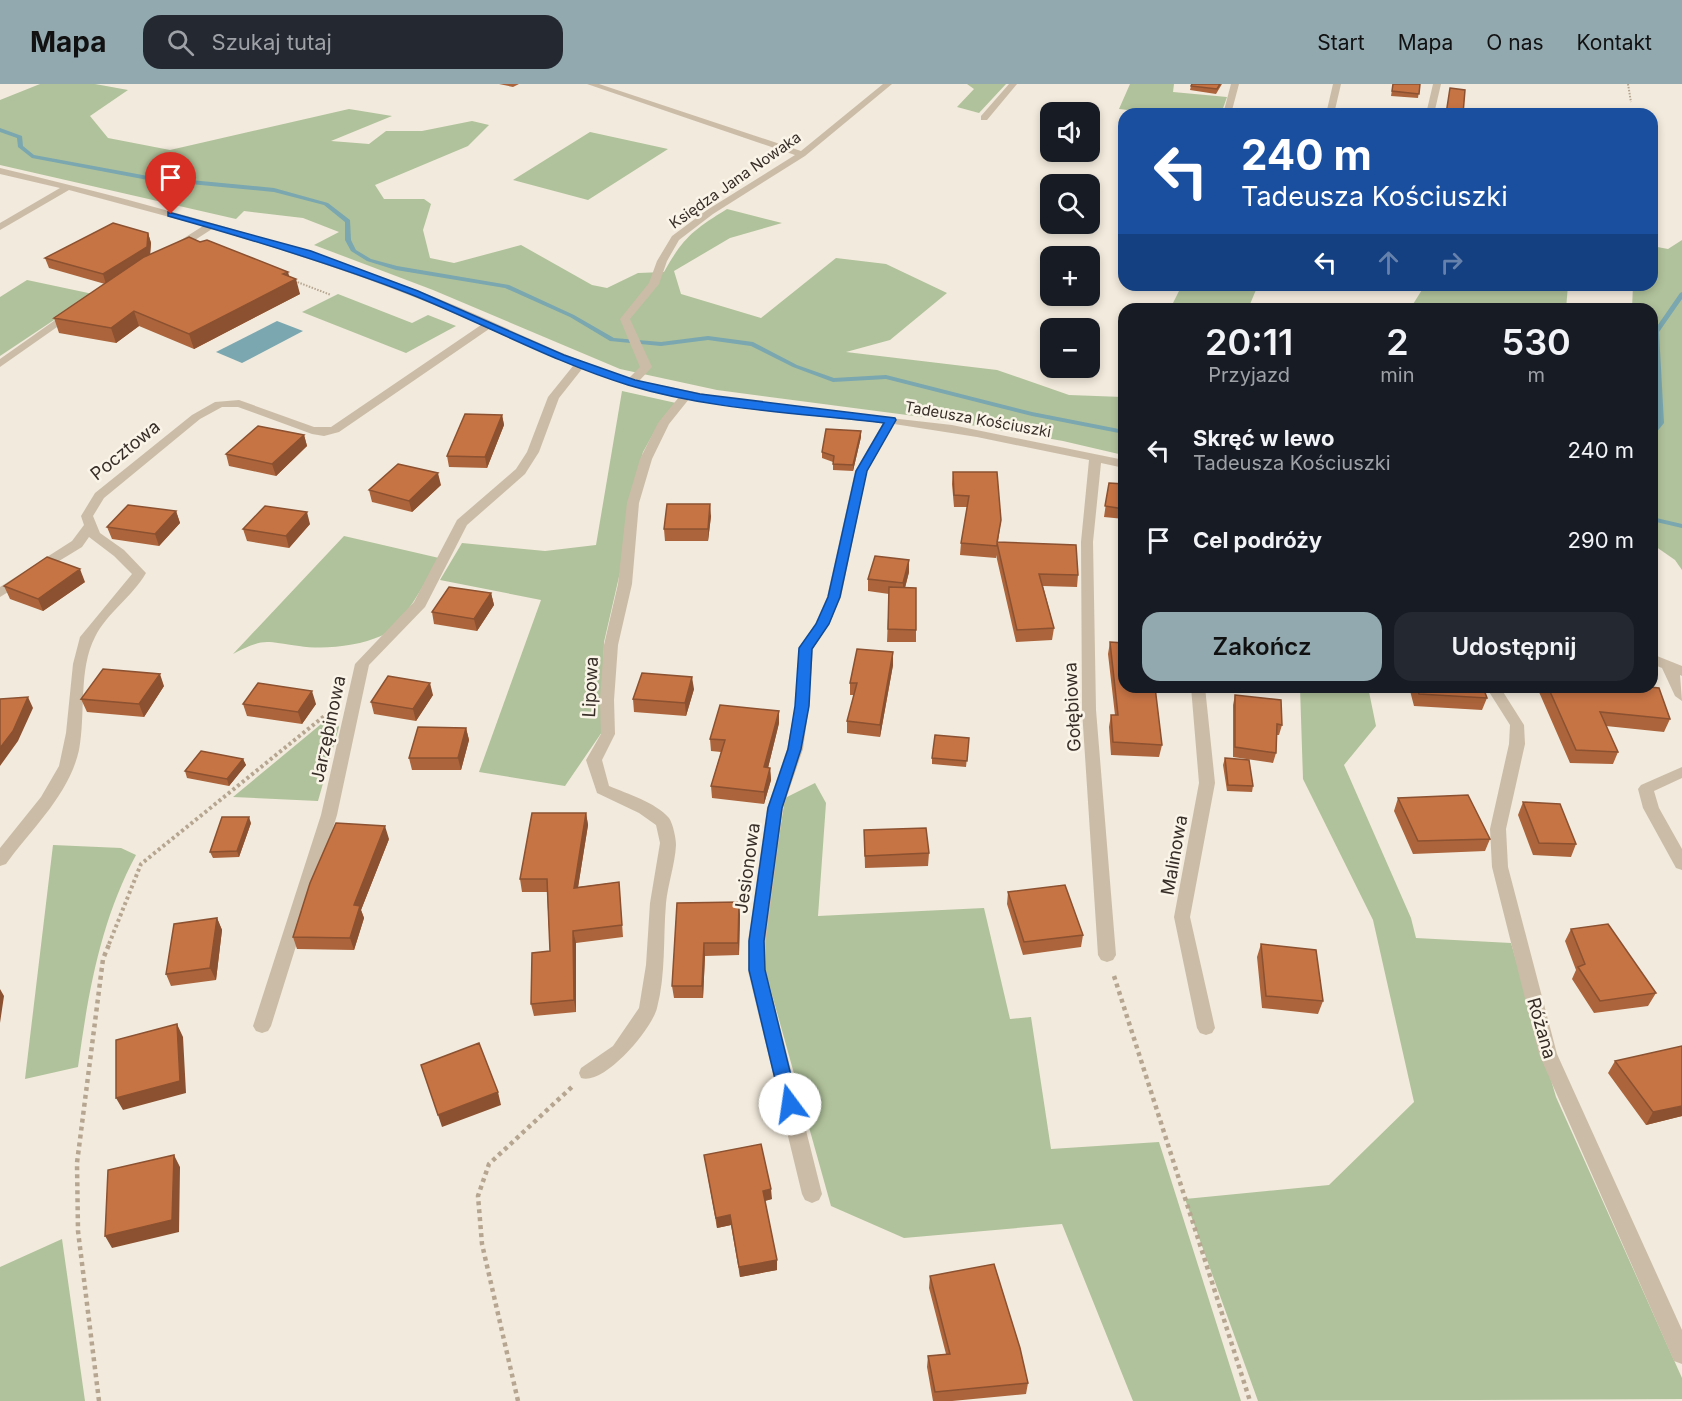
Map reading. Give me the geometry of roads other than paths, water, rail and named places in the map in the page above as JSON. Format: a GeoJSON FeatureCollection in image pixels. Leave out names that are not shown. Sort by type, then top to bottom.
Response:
{"type":"FeatureCollection","features":[{"type":"Feature","properties":{"kind":"street"},"geometry":{"type":"LineString","coordinates":[[591,84],[802,154]]}},
{"type":"Feature","properties":{"kind":"street","name":"Księdza Jana Nowaka"},"geometry":{"type":"LineString","coordinates":[[632,382],[646,367],[625,319],[654,284],[662,261],[675,238],[711,212],[802,154],[888,84]]}},
{"type":"Feature","properties":{"kind":"street"},"geometry":{"type":"LineString","coordinates":[[984,118],[1013,84]]}},
{"type":"Feature","properties":{"kind":"street"},"geometry":{"type":"LineString","coordinates":[[1229,108],[1235,84]]}},
{"type":"Feature","properties":{"kind":"street"},"geometry":{"type":"LineString","coordinates":[[1331,108],[1337,84]]}},
{"type":"Feature","properties":{"kind":"street"},"geometry":{"type":"LineString","coordinates":[[1431,108],[1437,84]]}},
{"type":"Feature","properties":{"kind":"street","name":"Tadeusza Kościuszki"},"geometry":{"type":"LineString","coordinates":[[0,171],[212,225],[308,253],[415,293],[582,364],[632,382],[687,395],[932,425],[1118,463]]}},
{"type":"Feature","properties":{"kind":"street"},"geometry":{"type":"LineString","coordinates":[[0,227],[68,187]]}},
{"type":"Feature","properties":{"kind":"street"},"geometry":{"type":"LineString","coordinates":[[161,257],[212,225]]}},
{"type":"Feature","properties":{"kind":"street"},"geometry":{"type":"LineString","coordinates":[[0,364],[84,305]]}},
{"type":"Feature","properties":{"kind":"street","name":"Pocztowa"},"geometry":{"type":"LineString","coordinates":[[91,525],[87,516],[99,496],[206,410],[228,402],[239,403],[312,430],[324,432],[335,430],[488,325]]}},
{"type":"Feature","properties":{"kind":"street","name":"Jarzębinowa"},"geometry":{"type":"LineString","coordinates":[[262,1026],[329,815],[362,664],[420,604],[462,523],[521,471],[533,452],[554,397],[582,364]]}},
{"type":"Feature","properties":{"kind":"street","name":"Lipowa"},"geometry":{"type":"LineString","coordinates":[[588,1073],[619,1051],[648,1010],[655,965],[658,903],[668,843],[663,822],[645,809],[602,789],[594,760],[608,734],[607,700],[611,645],[625,584],[633,503],[651,450],[664,423],[687,395]]}},
{"type":"Feature","properties":{"kind":"street","name":"Jesionowa"},"geometry":{"type":"LineString","coordinates":[[812,1194],[757,970],[757,941],[775,808],[795,749],[802,706],[806,648],[822,624],[834,597],[861,471],[891,420]]}},
{"type":"Feature","properties":{"kind":"street","name":"Gołębiowa"},"geometry":{"type":"LineString","coordinates":[[1095,458],[1087,542],[1089,710],[1107,955]]}},
{"type":"Feature","properties":{"kind":"street"},"geometry":{"type":"LineString","coordinates":[[0,594],[77,544],[91,525]]}},
{"type":"Feature","properties":{"kind":"street"},"geometry":{"type":"LineString","coordinates":[[0,860],[61,779],[72,739],[83,649],[94,623],[132,588],[139,573],[119,553],[94,535],[91,525]]}},
{"type":"Feature","properties":{"kind":"street"},"geometry":{"type":"LineString","coordinates":[[1658,661],[1682,670]]}},
{"type":"Feature","properties":{"kind":"street"},"geometry":{"type":"LineString","coordinates":[[1668,665],[1682,696]]}},
{"type":"Feature","properties":{"kind":"street","name":"Malinowa"},"geometry":{"type":"LineString","coordinates":[[1199,693],[1207,783],[1182,917],[1206,1028]]}},
{"type":"Feature","properties":{"kind":"street","name":"Różana"},"geometry":{"type":"LineString","coordinates":[[1497,693],[1517,725],[1517,744],[1498,829],[1500,867],[1548,1054],[1682,1354]]}},
{"type":"Feature","properties":{"kind":"street"},"geometry":{"type":"LineString","coordinates":[[1682,772],[1646,789],[1651,808],[1682,864]]}},
{"type":"Feature","properties":{"kind":"water"},"geometry":{"type":"Polygon","coordinates":[[[277,321],[303,331],[242,363],[216,352],[277,321]]]}},
{"type":"Feature","properties":{"kind":"waterway"},"geometry":{"type":"LineString","coordinates":[[0,130],[20,137],[20,146],[32,156],[148,178],[274,190],[326,204],[348,221],[348,240],[354,251],[369,260],[396,268],[507,286],[572,316],[612,340],[661,344],[708,338],[753,344],[795,366],[833,380],[886,377],[1032,414],[1118,431]]}},
{"type":"Feature","properties":{"kind":"waterway"},"geometry":{"type":"LineString","coordinates":[[1658,329],[1682,294]]}},
{"type":"Feature","properties":{"kind":"waterway"},"geometry":{"type":"LineString","coordinates":[[1658,378],[1660,423],[1658,425]]}},
{"type":"Feature","properties":{"kind":"waterway"},"geometry":{"type":"LineString","coordinates":[[1658,520],[1682,526]]}}]}
